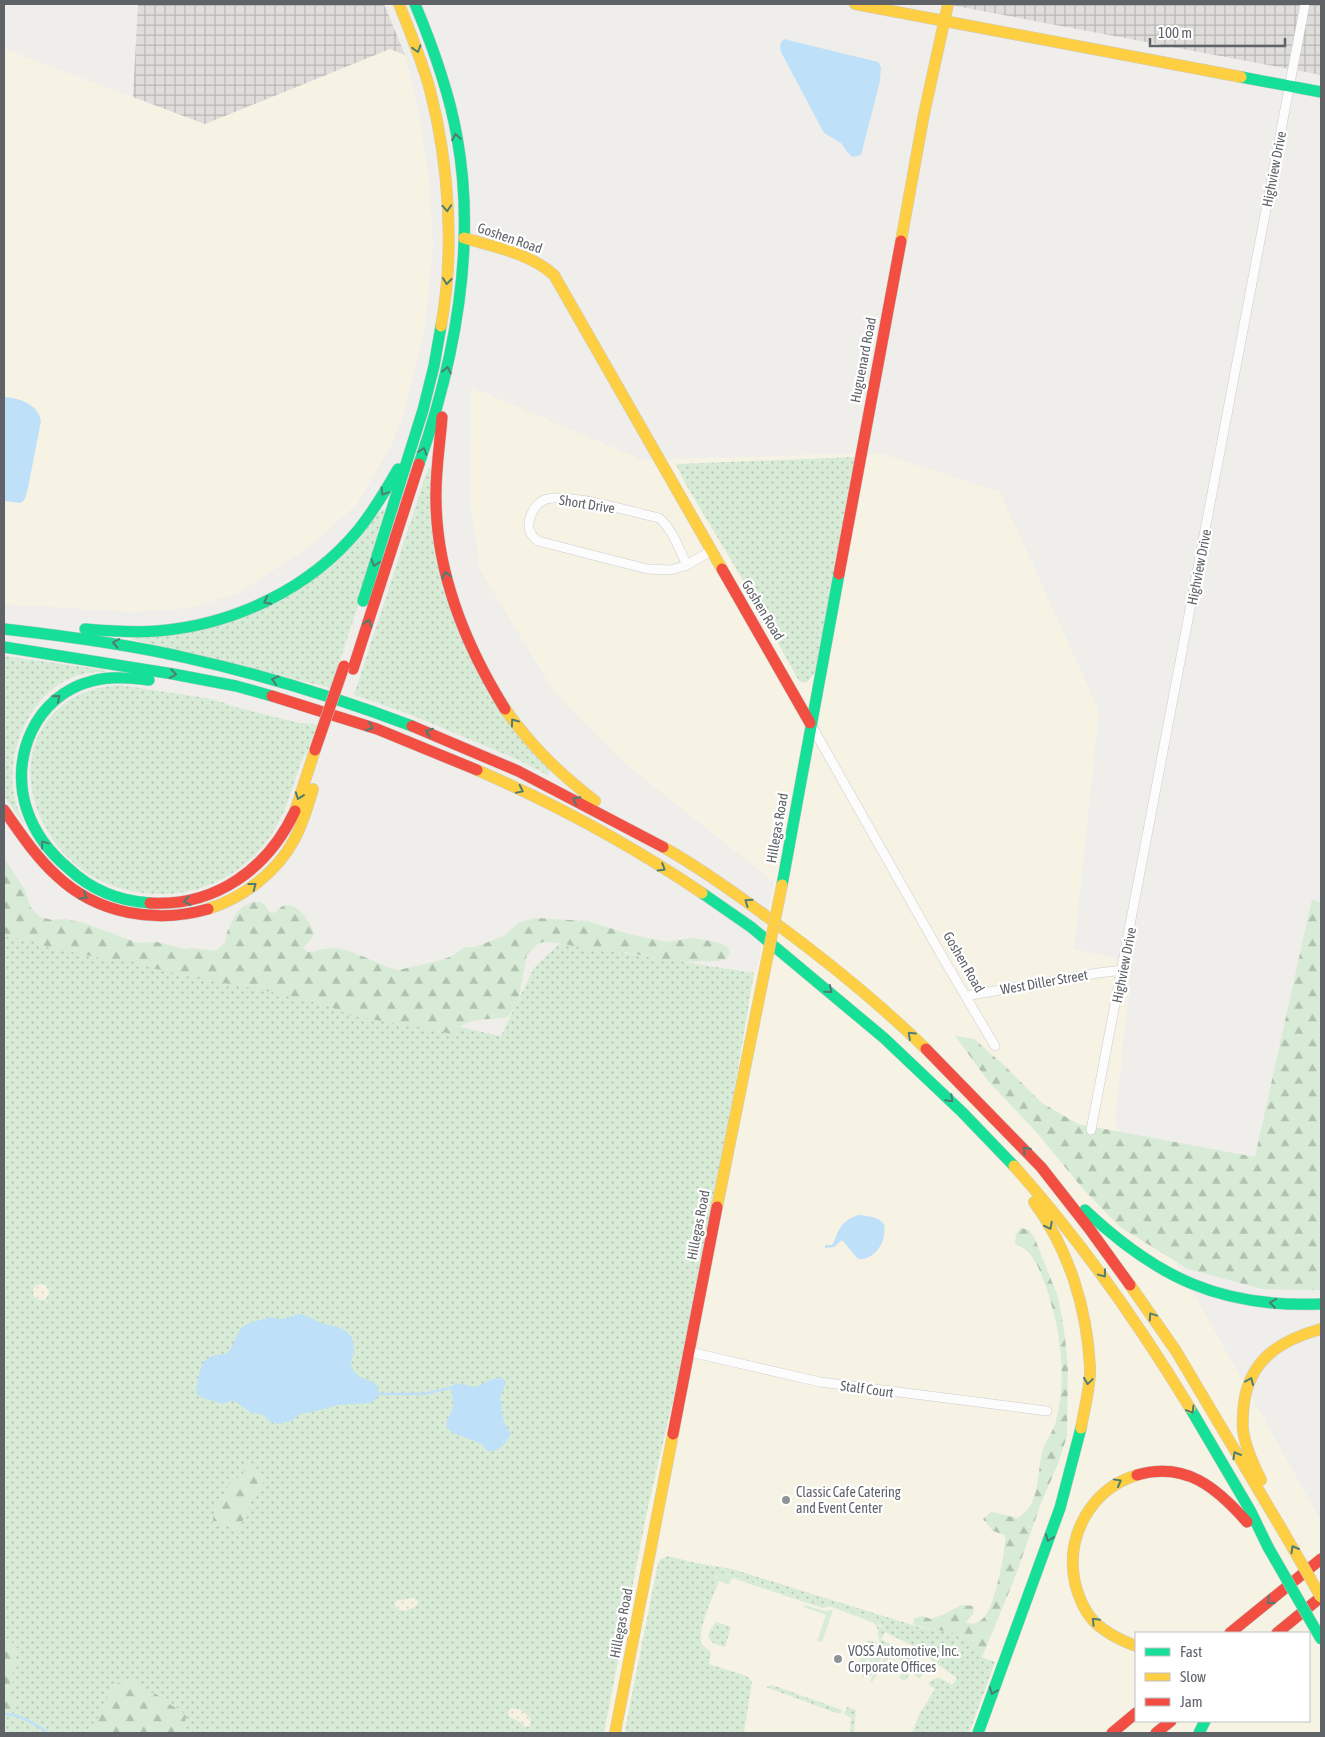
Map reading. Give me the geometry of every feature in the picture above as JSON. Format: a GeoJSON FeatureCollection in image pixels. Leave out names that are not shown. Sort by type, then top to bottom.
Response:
{"type":"FeatureCollection","features":[{"type":"Feature","properties":{"kind":"main road"},"geometry":{"type":"LineString","coordinates":[[349,667],[434,366],[442,326],[448,274],[449,232],[445,181],[435,108],[411,30],[399,4]]}},
{"type":"Feature","properties":{"kind":"main road"},"geometry":{"type":"LineString","coordinates":[[415,4],[436,58],[450,107],[463,180],[464,238],[462,274],[455,329],[443,389],[437,476],[438,529],[447,580],[475,658],[513,720],[545,759],[580,790],[622,817],[650,839]]}},
{"type":"Feature","properties":{"kind":"main road"},"geometry":{"type":"LineString","coordinates":[[855,4],[1321,92]]}},
{"type":"Feature","properties":{"kind":"main road","name":"Huguenard Road"},"geometry":{"type":"LineString","coordinates":[[810,723],[924,114],[948,4]]}},
{"type":"Feature","properties":{"kind":"main road","name":"Goshen Road"},"geometry":{"type":"LineString","coordinates":[[464,238],[542,265],[554,276],[810,723]]}},
{"type":"Feature","properties":{"kind":"main road"},"geometry":{"type":"LineString","coordinates":[[4,810],[42,861],[55,875],[96,903],[114,910],[141,915],[165,916],[197,913],[217,907],[243,893],[274,868],[291,847],[299,831],[321,751],[443,389]]}},
{"type":"Feature","properties":{"kind":"main road"},"geometry":{"type":"LineString","coordinates":[[4,623],[125,631],[165,630],[216,620],[260,604],[282,593],[316,570],[356,532],[378,502],[396,472],[421,417]]}},
{"type":"Feature","properties":{"kind":"main road"},"geometry":{"type":"LineString","coordinates":[[4,628],[58,634],[147,649],[244,671],[306,688],[377,712],[481,754],[540,782],[650,839],[688,861],[769,917],[862,990],[948,1070],[1020,1144],[1058,1187],[1119,1268],[1172,1346],[1321,1597],[1278,1632]]}},
{"type":"Feature","properties":{"kind":"main road"},"geometry":{"type":"LineString","coordinates":[[4,647],[95,660],[240,686],[305,704],[360,723],[466,764],[575,817],[652,862],[746,923],[868,1023],[928,1077],[1005,1156],[1067,1227],[1106,1278],[1157,1354],[1219,1456],[1321,1639]]}},
{"type":"Feature","properties":{"kind":"main road"},"geometry":{"type":"LineString","coordinates":[[240,686],[210,690],[118,676],[77,685],[52,702],[38,719],[25,742],[21,765],[21,789],[32,825],[45,846],[66,869],[89,885],[109,895],[145,904],[175,904],[207,896],[221,890],[250,871],[277,843],[287,826],[321,751]]}},
{"type":"Feature","properties":{"kind":"main road","name":"Hillegas Road"},"geometry":{"type":"LineString","coordinates":[[615,1733],[730,1138],[782,885],[810,723]]}},
{"type":"Feature","properties":{"kind":"main road"},"geometry":{"type":"LineString","coordinates":[[978,1733],[1060,1508],[1080,1438],[1090,1370],[1084,1308],[1068,1263],[1044,1217],[1005,1156]]}},
{"type":"Feature","properties":{"kind":"main road"},"geometry":{"type":"LineString","coordinates":[[1058,1187],[1121,1243],[1148,1262],[1174,1276],[1230,1297],[1284,1304],[1321,1304]]}},
{"type":"Feature","properties":{"kind":"main road"},"geometry":{"type":"LineString","coordinates":[[1282,1529],[1256,1469],[1243,1430],[1244,1398],[1252,1376],[1265,1357],[1283,1342],[1302,1333],[1321,1329]]}},
{"type":"Feature","properties":{"kind":"main road"},"geometry":{"type":"LineString","coordinates":[[1135,1646],[1111,1634],[1094,1621],[1081,1602],[1073,1580],[1072,1555],[1075,1534],[1084,1516],[1097,1498],[1114,1484],[1135,1474],[1160,1471],[1182,1473],[1201,1480],[1219,1492],[1233,1505],[1266,1543]]}},
{"type":"Feature","properties":{"kind":"main road"},"geometry":{"type":"LineString","coordinates":[[1233,1631],[1321,1559]]}},
{"type":"Feature","properties":{"kind":"main road"},"geometry":{"type":"LineString","coordinates":[[1112,1733],[1135,1714]]}},
{"type":"Feature","properties":{"kind":"main road"},"geometry":{"type":"LineString","coordinates":[[1156,1733],[1170,1722]]}},
{"type":"Feature","properties":{"kind":"street","name":"Highview Drive"},"geometry":{"type":"LineString","coordinates":[[1091,1130],[1123,970],[1305,4]]}},
{"type":"Feature","properties":{"kind":"street","name":"Short Drive"},"geometry":{"type":"LineString","coordinates":[[687,565],[665,522],[659,518],[558,497],[544,500],[536,506],[530,516],[528,527],[531,536],[538,541],[647,569],[670,570],[687,565],[711,551]]}},
{"type":"Feature","properties":{"kind":"street","name":"Goshen Road"},"geometry":{"type":"LineString","coordinates":[[810,723],[996,1046]]}},
{"type":"Feature","properties":{"kind":"street","name":"West Diller Street"},"geometry":{"type":"LineString","coordinates":[[966,996],[1123,970]]}},
{"type":"Feature","properties":{"kind":"street","name":"Stalf Court"},"geometry":{"type":"LineString","coordinates":[[690,1352],[820,1382],[1047,1411]]}},
{"type":"Feature","properties":{"kind":"shaded area"},"geometry":{"type":"Polygon","coordinates":[[[138,4],[384,4],[405,55],[390,49],[205,124],[133,97],[138,4]]]}},
{"type":"Feature","properties":{"kind":"shaded area"},"geometry":{"type":"Polygon","coordinates":[[[945,4],[1321,4],[1321,75],[945,4]]]}},
{"type":"Feature","properties":{"kind":"shaded area"},"geometry":{"type":"Polygon","coordinates":[[[4,49],[205,124],[390,49],[405,55],[418,108],[429,176],[433,247],[425,328],[405,409],[391,446],[356,505],[310,546],[240,592],[189,608],[132,612],[4,604],[4,49]]]}},
{"type":"Feature","properties":{"kind":"shaded area"},"geometry":{"type":"Polygon","coordinates":[[[471,387],[642,460],[879,453],[1000,492],[1099,711],[1074,949],[1132,962],[1115,1122],[1155,1224],[1321,1521],[1321,1733],[604,1733],[647,1511],[677,1383],[734,1093],[754,973],[759,959],[774,882],[622,761],[553,690],[480,570],[470,502],[471,387]]]}},
{"type":"Feature","properties":{"kind":"green space"},"geometry":{"type":"Polygon","coordinates":[[[856,457],[816,672],[806,683],[799,681],[744,582],[685,483],[676,464],[856,457]]]}},
{"type":"Feature","properties":{"kind":"green space"},"geometry":{"type":"Polygon","coordinates":[[[428,468],[432,469],[451,610],[551,770],[548,775],[514,758],[409,714],[354,695],[428,468]]]}},
{"type":"Feature","properties":{"kind":"green space"},"geometry":{"type":"Polygon","coordinates":[[[385,508],[365,584],[331,688],[131,639],[250,614],[385,508]]]}},
{"type":"Feature","properties":{"kind":"green space"},"geometry":{"type":"Polygon","coordinates":[[[4,656],[105,670],[106,672],[86,673],[66,680],[39,703],[28,718],[15,752],[13,770],[14,797],[24,824],[4,796],[4,656]]]}},
{"type":"Feature","properties":{"kind":"green space"},"geometry":{"type":"Polygon","coordinates":[[[120,685],[206,698],[299,723],[318,724],[275,829],[261,849],[230,875],[205,887],[179,893],[143,893],[120,888],[98,880],[71,860],[56,843],[44,824],[35,804],[31,782],[31,761],[37,740],[48,720],[62,705],[71,699],[99,688],[120,685]]]}},
{"type":"Feature","properties":{"kind":"green space"},"geometry":{"type":"Polygon","coordinates":[[[4,858],[25,890],[31,908],[40,917],[84,923],[138,943],[157,942],[185,949],[215,951],[225,943],[227,932],[235,915],[243,906],[254,902],[261,902],[269,912],[275,913],[281,907],[287,905],[298,909],[312,927],[314,933],[303,948],[308,952],[329,948],[339,949],[399,970],[442,960],[464,947],[475,947],[504,936],[518,923],[536,918],[587,921],[629,934],[667,942],[692,938],[711,941],[728,948],[730,954],[726,959],[720,961],[677,962],[624,952],[595,951],[560,943],[543,942],[527,954],[518,1002],[508,1017],[471,1021],[453,1034],[349,1015],[316,1003],[263,990],[152,968],[132,961],[100,958],[4,936],[4,858]]]}},
{"type":"Feature","properties":{"kind":"green space"},"geometry":{"type":"Polygon","coordinates":[[[1312,899],[1321,903],[1321,1290],[1262,1289],[1188,1269],[1120,1227],[1083,1189],[1038,1134],[989,1082],[955,1036],[974,1039],[1006,1067],[1042,1103],[1078,1124],[1255,1157],[1312,899]]]}},
{"type":"Feature","properties":{"kind":"green space"},"geometry":{"type":"Polygon","coordinates":[[[4,928],[501,1036],[534,968],[560,943],[754,973],[734,1093],[677,1383],[647,1511],[604,1733],[4,1733],[4,928]]]}},
{"type":"Feature","properties":{"kind":"green space"},"geometry":{"type":"Polygon","coordinates":[[[1021,1228],[1029,1230],[1035,1239],[1058,1297],[1068,1367],[1067,1436],[1014,1580],[982,1657],[976,1653],[971,1642],[960,1636],[913,1624],[914,1618],[922,1616],[931,1619],[961,1605],[974,1606],[973,1614],[966,1622],[971,1624],[982,1620],[986,1615],[993,1599],[999,1576],[1005,1535],[993,1531],[983,1519],[991,1512],[1018,1518],[1025,1512],[1034,1497],[1042,1452],[1056,1421],[1062,1373],[1059,1340],[1053,1309],[1042,1276],[1032,1256],[1015,1244],[1016,1234],[1021,1228]]]}},
{"type":"Feature","properties":{"kind":"green space"},"geometry":{"type":"Polygon","coordinates":[[[253,1463],[257,1475],[264,1481],[251,1502],[237,1534],[228,1524],[212,1526],[215,1507],[221,1504],[230,1481],[243,1475],[244,1467],[253,1463]]]}},
{"type":"Feature","properties":{"kind":"green space"},"geometry":{"type":"Polygon","coordinates":[[[668,1556],[732,1569],[922,1628],[951,1632],[972,1642],[980,1655],[995,1662],[969,1733],[912,1733],[920,1713],[935,1689],[929,1683],[938,1678],[952,1685],[957,1678],[911,1645],[885,1632],[881,1640],[910,1654],[923,1665],[924,1670],[921,1677],[919,1678],[913,1674],[914,1670],[880,1645],[877,1627],[883,1626],[877,1620],[833,1606],[823,1607],[721,1573],[714,1578],[719,1581],[706,1613],[701,1638],[702,1644],[711,1652],[709,1664],[747,1676],[752,1682],[744,1733],[627,1733],[625,1730],[658,1563],[661,1559],[668,1556]]]}},
{"type":"Feature","properties":{"kind":"green space"},"geometry":{"type":"Polygon","coordinates":[[[721,1573],[823,1607],[833,1606],[877,1620],[883,1627],[879,1625],[877,1627],[869,1621],[832,1607],[822,1608],[732,1578],[729,1585],[714,1579],[721,1573]]]}},
{"type":"Feature","properties":{"kind":"green space"},"geometry":{"type":"Polygon","coordinates":[[[805,1605],[824,1611],[833,1610],[822,1642],[817,1641],[826,1615],[804,1607],[805,1605]]]}},
{"type":"Feature","properties":{"kind":"green space"},"geometry":{"type":"Polygon","coordinates":[[[716,1622],[731,1627],[725,1647],[713,1643],[709,1638],[710,1630],[716,1622]]]}},
{"type":"Feature","properties":{"kind":"green space"},"geometry":{"type":"Polygon","coordinates":[[[4,1640],[9,1640],[13,1643],[13,1646],[18,1648],[18,1652],[13,1674],[14,1687],[11,1692],[16,1705],[12,1713],[4,1720],[4,1640]]]}},
{"type":"Feature","properties":{"kind":"green space"},"geometry":{"type":"Polygon","coordinates":[[[868,1640],[877,1643],[884,1653],[871,1676],[875,1663],[871,1657],[865,1656],[860,1661],[868,1640]]]}},
{"type":"Feature","properties":{"kind":"green space"},"geometry":{"type":"Polygon","coordinates":[[[886,1654],[912,1671],[905,1681],[899,1678],[905,1668],[889,1657],[872,1682],[870,1680],[886,1654]]]}},
{"type":"Feature","properties":{"kind":"green space"},"geometry":{"type":"Polygon","coordinates":[[[865,1656],[871,1657],[875,1665],[871,1676],[868,1677],[869,1667],[872,1668],[873,1664],[868,1665],[870,1660],[866,1659],[867,1665],[862,1664],[861,1668],[867,1667],[865,1673],[867,1675],[862,1679],[862,1671],[857,1670],[860,1661],[865,1656]]]}},
{"type":"Feature","properties":{"kind":"green space"},"geometry":{"type":"Polygon","coordinates":[[[127,1680],[133,1680],[144,1686],[146,1694],[156,1694],[183,1713],[186,1716],[184,1733],[91,1733],[107,1699],[110,1686],[127,1680]]]}},
{"type":"Feature","properties":{"kind":"green space"},"geometry":{"type":"Polygon","coordinates":[[[772,1685],[842,1710],[841,1713],[836,1713],[766,1687],[772,1685]]]}},
{"type":"Feature","properties":{"kind":"green space"},"geometry":{"type":"Polygon","coordinates":[[[847,1707],[856,1710],[854,1733],[850,1733],[851,1718],[844,1714],[847,1707]]]}},
{"type":"Feature","properties":{"kind":"sand"},"geometry":{"type":"Polygon","coordinates":[[[41,1284],[49,1292],[41,1300],[33,1292],[41,1284]]]}},
{"type":"Feature","properties":{"kind":"sand"},"geometry":{"type":"Polygon","coordinates":[[[413,1598],[419,1602],[415,1607],[404,1611],[396,1609],[396,1601],[413,1598]]]}},
{"type":"Feature","properties":{"kind":"sand"},"geometry":{"type":"Polygon","coordinates":[[[512,1708],[521,1710],[529,1716],[531,1722],[529,1727],[525,1727],[520,1722],[509,1717],[508,1712],[512,1708]]]}},
{"type":"Feature","properties":{"kind":"water"},"geometry":{"type":"Polygon","coordinates":[[[784,39],[878,62],[881,67],[880,81],[861,155],[853,157],[841,143],[824,133],[781,52],[780,47],[784,39]]]}},
{"type":"Feature","properties":{"kind":"water"},"geometry":{"type":"Polygon","coordinates":[[[4,397],[16,399],[32,406],[41,421],[28,488],[25,499],[21,503],[4,501],[4,397]]]}},
{"type":"Feature","properties":{"kind":"water"},"geometry":{"type":"Polygon","coordinates":[[[858,1215],[875,1218],[884,1224],[884,1237],[875,1253],[858,1259],[842,1240],[834,1247],[825,1248],[825,1245],[833,1244],[843,1224],[858,1215]]]}},
{"type":"Feature","properties":{"kind":"water"},"geometry":{"type":"Polygon","coordinates":[[[299,1314],[343,1329],[351,1336],[354,1349],[351,1363],[352,1368],[357,1375],[377,1385],[379,1394],[376,1399],[371,1403],[338,1405],[304,1413],[298,1415],[292,1421],[278,1424],[271,1422],[263,1415],[250,1412],[236,1402],[231,1401],[223,1404],[203,1398],[197,1394],[200,1370],[205,1360],[212,1356],[225,1354],[230,1350],[241,1328],[247,1324],[270,1317],[282,1319],[299,1314]]]}},
{"type":"Feature","properties":{"kind":"water"},"geometry":{"type":"Polygon","coordinates":[[[501,1377],[506,1382],[500,1398],[504,1423],[511,1434],[497,1450],[489,1451],[482,1444],[453,1433],[447,1428],[453,1404],[451,1389],[455,1383],[476,1387],[501,1377]]]}},
{"type":"Feature","properties":{"kind":"waterway"},"geometry":{"type":"LineString","coordinates":[[378,1394],[424,1394],[453,1387]]}},
{"type":"Feature","properties":{"kind":"waterway"},"geometry":{"type":"LineString","coordinates":[[4,1714],[22,1718],[48,1733]]}},
{"type":"Feature","properties":{"kind":"traffic: fast"},"geometry":{"type":"LineString","coordinates":[[415,4],[440,69],[454,120],[463,178],[465,220],[459,303],[452,344],[432,425],[419,464]]}},
{"type":"Feature","properties":{"kind":"traffic: fast"},"geometry":{"type":"LineString","coordinates":[[1241,77],[1321,92]]}},
{"type":"Feature","properties":{"kind":"traffic: fast"},"geometry":{"type":"LineString","coordinates":[[363,601],[423,410],[434,366],[441,326]]}},
{"type":"Feature","properties":{"kind":"traffic: fast"},"geometry":{"type":"LineString","coordinates":[[85,629],[139,632],[185,627],[214,621],[268,600],[294,586],[339,550],[370,515],[398,469]]}},
{"type":"Feature","properties":{"kind":"traffic: fast"},"geometry":{"type":"LineString","coordinates":[[782,885],[839,574]]}},
{"type":"Feature","properties":{"kind":"traffic: fast"},"geometry":{"type":"LineString","coordinates":[[4,629],[119,645],[216,665],[301,688],[412,726]]}},
{"type":"Feature","properties":{"kind":"traffic: fast"},"geometry":{"type":"LineString","coordinates":[[4,647],[173,674],[236,686],[272,696]]}},
{"type":"Feature","properties":{"kind":"traffic: fast"},"geometry":{"type":"LineString","coordinates":[[149,680],[99,679],[72,688],[56,700],[42,714],[32,731],[25,750],[22,769],[22,790],[30,819],[38,835],[61,862],[95,888],[116,897],[150,903]]}},
{"type":"Feature","properties":{"kind":"traffic: fast"},"geometry":{"type":"LineString","coordinates":[[702,893],[751,927],[884,1038],[962,1112],[1014,1166]]}},
{"type":"Feature","properties":{"kind":"traffic: fast"},"geometry":{"type":"LineString","coordinates":[[1085,1210],[1138,1254],[1165,1271],[1192,1284],[1221,1294],[1252,1301],[1285,1304],[1321,1304]]}},
{"type":"Feature","properties":{"kind":"traffic: fast"},"geometry":{"type":"LineString","coordinates":[[1190,1408],[1250,1510],[1268,1547]]}},
{"type":"Feature","properties":{"kind":"traffic: fast"},"geometry":{"type":"LineString","coordinates":[[978,1733],[1060,1508],[1081,1428]]}},
{"type":"Feature","properties":{"kind":"traffic: fast"},"geometry":{"type":"LineString","coordinates":[[1268,1547],[1321,1639]]}},
{"type":"Feature","properties":{"kind":"traffic: fast"},"geometry":{"type":"LineString","coordinates":[[1199,1733],[1204,1722]]}},
{"type":"Feature","properties":{"kind":"traffic: slow"},"geometry":{"type":"LineString","coordinates":[[399,4],[430,90],[437,118],[446,177],[449,238],[448,268],[441,326]]}},
{"type":"Feature","properties":{"kind":"traffic: slow"},"geometry":{"type":"LineString","coordinates":[[855,4],[1241,77]]}},
{"type":"Feature","properties":{"kind":"traffic: slow"},"geometry":{"type":"LineString","coordinates":[[901,241],[924,114],[948,4]]}},
{"type":"Feature","properties":{"kind":"traffic: slow"},"geometry":{"type":"LineString","coordinates":[[464,238],[523,256],[544,267],[554,275],[722,569]]}},
{"type":"Feature","properties":{"kind":"traffic: slow"},"geometry":{"type":"LineString","coordinates":[[505,709],[546,758],[595,801]]}},
{"type":"Feature","properties":{"kind":"traffic: slow"},"geometry":{"type":"LineString","coordinates":[[295,811],[315,750]]}},
{"type":"Feature","properties":{"kind":"traffic: slow"},"geometry":{"type":"LineString","coordinates":[[477,770],[592,826],[648,858],[702,893]]}},
{"type":"Feature","properties":{"kind":"traffic: slow"},"geometry":{"type":"LineString","coordinates":[[208,909],[246,891],[269,873],[278,863],[297,834],[313,789]]}},
{"type":"Feature","properties":{"kind":"traffic: slow"},"geometry":{"type":"LineString","coordinates":[[663,847],[720,883],[814,952],[871,999],[926,1049]]}},
{"type":"Feature","properties":{"kind":"traffic: slow"},"geometry":{"type":"LineString","coordinates":[[766,964],[782,885]]}},
{"type":"Feature","properties":{"kind":"traffic: slow"},"geometry":{"type":"LineString","coordinates":[[717,1207],[766,964]]}},
{"type":"Feature","properties":{"kind":"traffic: slow"},"geometry":{"type":"LineString","coordinates":[[1014,1166],[1063,1224],[1108,1283],[1150,1344],[1190,1408]]}},
{"type":"Feature","properties":{"kind":"traffic: slow"},"geometry":{"type":"LineString","coordinates":[[1034,1202],[1046,1220],[1066,1260],[1074,1280],[1085,1323],[1090,1374],[1081,1428]]}},
{"type":"Feature","properties":{"kind":"traffic: slow"},"geometry":{"type":"LineString","coordinates":[[1130,1285],[1176,1351],[1284,1533]]}},
{"type":"Feature","properties":{"kind":"traffic: slow"},"geometry":{"type":"LineString","coordinates":[[1261,1480],[1247,1449],[1243,1430],[1247,1388],[1260,1363],[1270,1354],[1293,1339],[1321,1329]]}},
{"type":"Feature","properties":{"kind":"traffic: slow"},"geometry":{"type":"LineString","coordinates":[[615,1733],[673,1434]]}},
{"type":"Feature","properties":{"kind":"traffic: slow"},"geometry":{"type":"LineString","coordinates":[[1135,1646],[1112,1635],[1091,1618],[1083,1606],[1078,1592],[1073,1565],[1074,1548],[1078,1532],[1085,1517],[1106,1491],[1137,1475]]}},
{"type":"Feature","properties":{"kind":"traffic: slow"},"geometry":{"type":"LineString","coordinates":[[1284,1533],[1321,1597]]}},
{"type":"Feature","properties":{"kind":"traffic: jam"},"geometry":{"type":"LineString","coordinates":[[839,574],[901,241]]}},
{"type":"Feature","properties":{"kind":"traffic: jam"},"geometry":{"type":"LineString","coordinates":[[442,417],[436,490],[438,529],[442,556],[456,610],[466,635],[505,709]]}},
{"type":"Feature","properties":{"kind":"traffic: jam"},"geometry":{"type":"LineString","coordinates":[[353,669],[419,464]]}},
{"type":"Feature","properties":{"kind":"traffic: jam"},"geometry":{"type":"LineString","coordinates":[[722,569],[810,723]]}},
{"type":"Feature","properties":{"kind":"traffic: jam"},"geometry":{"type":"LineString","coordinates":[[315,750],[344,666]]}},
{"type":"Feature","properties":{"kind":"traffic: jam"},"geometry":{"type":"LineString","coordinates":[[272,696],[377,729],[477,770]]}},
{"type":"Feature","properties":{"kind":"traffic: jam"},"geometry":{"type":"LineString","coordinates":[[412,726],[518,771],[663,847]]}},
{"type":"Feature","properties":{"kind":"traffic: jam"},"geometry":{"type":"LineString","coordinates":[[4,810],[49,869],[73,889],[90,899],[109,907],[148,915],[168,916],[208,909]]}},
{"type":"Feature","properties":{"kind":"traffic: jam"},"geometry":{"type":"LineString","coordinates":[[150,903],[174,903],[196,898],[217,891],[237,880],[254,867],[270,850],[284,832],[295,811]]}},
{"type":"Feature","properties":{"kind":"traffic: jam"},"geometry":{"type":"LineString","coordinates":[[926,1049],[1041,1167],[1130,1285]]}},
{"type":"Feature","properties":{"kind":"traffic: jam"},"geometry":{"type":"LineString","coordinates":[[673,1434],[717,1207]]}},
{"type":"Feature","properties":{"kind":"traffic: jam"},"geometry":{"type":"LineString","coordinates":[[1137,1475],[1171,1472],[1199,1480],[1224,1498],[1247,1522]]}},
{"type":"Feature","properties":{"kind":"traffic: jam"},"geometry":{"type":"LineString","coordinates":[[1231,1632],[1321,1559]]}},
{"type":"Feature","properties":{"kind":"traffic: jam"},"geometry":{"type":"LineString","coordinates":[[1278,1632],[1321,1597]]}},
{"type":"Feature","properties":{"kind":"traffic: jam"},"geometry":{"type":"LineString","coordinates":[[1112,1733],[1135,1714]]}},
{"type":"Feature","properties":{"kind":"traffic: jam"},"geometry":{"type":"LineString","coordinates":[[1156,1733],[1170,1722]]}},
{"type":"Feature","properties":{"kind":"place","name":"Classic Cafe Catering and Event Center"},"geometry":{"type":"Point","coordinates":[786,1500]}},
{"type":"Feature","properties":{"kind":"place","name":"VOSS Automotive, Inc. Corporate Offices"},"geometry":{"type":"Point","coordinates":[838,1659]}}]}
